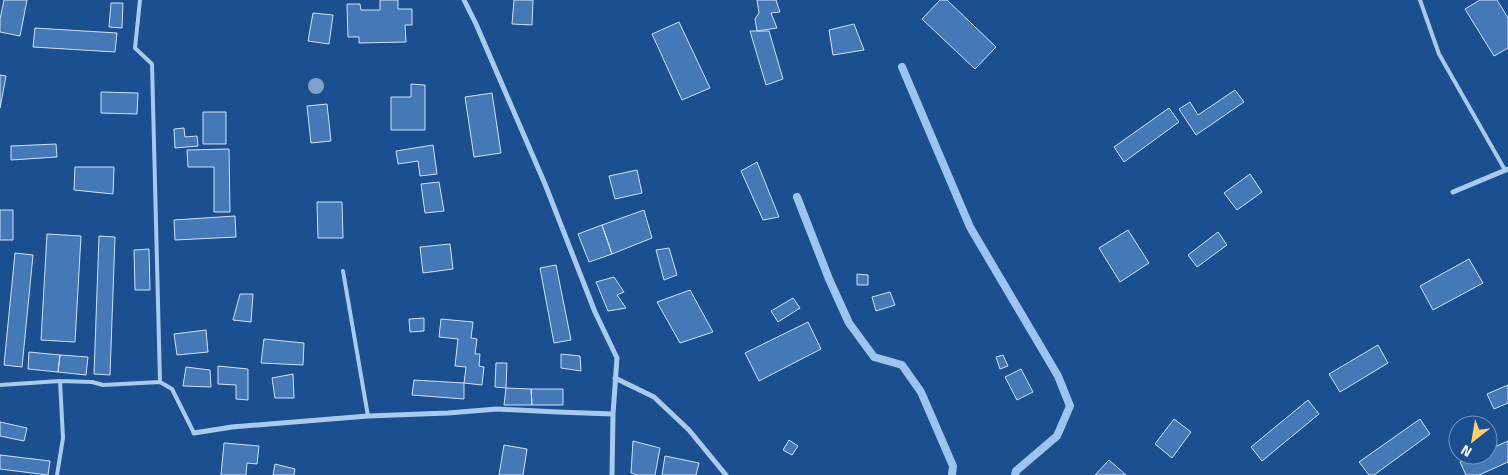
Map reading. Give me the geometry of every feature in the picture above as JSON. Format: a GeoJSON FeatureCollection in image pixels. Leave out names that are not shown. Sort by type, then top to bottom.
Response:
{"type":"FeatureCollection","features":[{"type":"Feature","properties":{"kind":"street"},"geometry":{"type":"LineString","coordinates":[[464,0],[545,184],[595,312],[617,358],[613,414],[612,475]]}},
{"type":"Feature","properties":{"kind":"street"},"geometry":{"type":"LineString","coordinates":[[1453,192],[1506,170]]}},
{"type":"Feature","properties":{"kind":"street"},"geometry":{"type":"LineString","coordinates":[[615,378],[654,398],[689,430],[726,475]]}},
{"type":"Feature","properties":{"kind":"street"},"geometry":{"type":"LineString","coordinates":[[194,433],[232,427],[368,416],[497,409],[613,414]]}},
{"type":"Feature","properties":{"kind":"lane"},"geometry":{"type":"LineString","coordinates":[[140,0],[135,48],[152,64],[160,382]]}},
{"type":"Feature","properties":{"kind":"lane"},"geometry":{"type":"LineString","coordinates":[[1420,0],[1439,54],[1506,170]]}},
{"type":"Feature","properties":{"kind":"lane"},"geometry":{"type":"LineString","coordinates":[[343,270],[368,416]]}},
{"type":"Feature","properties":{"kind":"lane"},"geometry":{"type":"LineString","coordinates":[[57,475],[63,438],[60,381]]}},
{"type":"Feature","properties":{"kind":"lane"},"geometry":{"type":"LineString","coordinates":[[0,385],[60,381],[92,382],[103,385],[160,382],[172,389],[194,433]]}},
{"type":"Feature","properties":{"kind":"building"},"geometry":{"type":"Polygon","coordinates":[[[4,0],[27,0],[20,36],[0,32],[0,19],[4,0]]]}},
{"type":"Feature","properties":{"kind":"building"},"geometry":{"type":"Polygon","coordinates":[[[380,0],[398,0],[398,9],[412,9],[412,25],[405,25],[406,42],[359,43],[359,37],[348,37],[347,4],[360,4],[361,10],[380,10],[380,0]]]}},
{"type":"Feature","properties":{"kind":"building"},"geometry":{"type":"Polygon","coordinates":[[[514,0],[533,0],[532,25],[512,24],[514,0]]]}},
{"type":"Feature","properties":{"kind":"building"},"geometry":{"type":"Polygon","coordinates":[[[757,0],[776,0],[780,12],[771,13],[777,28],[757,31],[755,19],[759,13],[757,0]]]}},
{"type":"Feature","properties":{"kind":"building"},"geometry":{"type":"Polygon","coordinates":[[[940,0],[947,0],[996,47],[975,69],[922,19],[940,0]]]}},
{"type":"Feature","properties":{"kind":"building"},"geometry":{"type":"Polygon","coordinates":[[[1480,0],[1497,0],[1508,18],[1508,48],[1494,56],[1465,9],[1480,0]]]}},
{"type":"Feature","properties":{"kind":"building"},"geometry":{"type":"Polygon","coordinates":[[[111,3],[123,3],[122,28],[109,27],[111,3]]]}},
{"type":"Feature","properties":{"kind":"building"},"geometry":{"type":"Polygon","coordinates":[[[313,13],[333,15],[329,44],[308,41],[313,13]]]}},
{"type":"Feature","properties":{"kind":"building"},"geometry":{"type":"Polygon","coordinates":[[[679,22],[710,88],[682,100],[652,34],[679,22]]]}},
{"type":"Feature","properties":{"kind":"building"},"geometry":{"type":"Polygon","coordinates":[[[854,24],[864,50],[833,55],[829,30],[854,24]]]}},
{"type":"Feature","properties":{"kind":"building"},"geometry":{"type":"Polygon","coordinates":[[[35,28],[117,33],[115,52],[33,47],[35,28]]]}},
{"type":"Feature","properties":{"kind":"building"},"geometry":{"type":"Polygon","coordinates":[[[750,31],[769,31],[783,79],[766,85],[750,31]]]}},
{"type":"Feature","properties":{"kind":"building"},"geometry":{"type":"Polygon","coordinates":[[[0,75],[6,76],[0,108],[0,75]]]}},
{"type":"Feature","properties":{"kind":"building"},"geometry":{"type":"Polygon","coordinates":[[[411,84],[425,85],[425,130],[391,130],[391,97],[411,97],[411,84]]]}},
{"type":"Feature","properties":{"kind":"building"},"geometry":{"type":"Polygon","coordinates":[[[1235,90],[1244,102],[1196,135],[1179,109],[1190,102],[1198,115],[1235,90]]]}},
{"type":"Feature","properties":{"kind":"building"},"geometry":{"type":"Polygon","coordinates":[[[101,92],[138,93],[137,114],[101,113],[101,92]]]}},
{"type":"Feature","properties":{"kind":"building"},"geometry":{"type":"Polygon","coordinates":[[[492,93],[501,153],[474,157],[465,97],[492,93]]]}},
{"type":"Feature","properties":{"kind":"building"},"geometry":{"type":"Polygon","coordinates":[[[327,104],[331,141],[311,143],[307,106],[327,104]]]}},
{"type":"Feature","properties":{"kind":"building"},"geometry":{"type":"Polygon","coordinates":[[[1169,108],[1179,122],[1124,162],[1114,147],[1169,108]]]}},
{"type":"Feature","properties":{"kind":"building"},"geometry":{"type":"Polygon","coordinates":[[[203,112],[226,112],[226,144],[203,144],[203,112]]]}},
{"type":"Feature","properties":{"kind":"building"},"geometry":{"type":"Polygon","coordinates":[[[184,128],[185,137],[197,136],[198,146],[175,148],[174,129],[184,128]]]}},
{"type":"Feature","properties":{"kind":"building"},"geometry":{"type":"Polygon","coordinates":[[[56,144],[57,157],[11,160],[11,146],[56,144]]]}},
{"type":"Feature","properties":{"kind":"building"},"geometry":{"type":"Polygon","coordinates":[[[433,145],[437,174],[420,176],[418,161],[398,164],[396,151],[433,145]]]}},
{"type":"Feature","properties":{"kind":"building"},"geometry":{"type":"Polygon","coordinates":[[[229,149],[230,212],[214,212],[214,167],[188,167],[187,150],[229,149]]]}},
{"type":"Feature","properties":{"kind":"building"},"geometry":{"type":"Polygon","coordinates":[[[757,162],[779,217],[763,220],[741,171],[757,162]]]}},
{"type":"Feature","properties":{"kind":"building"},"geometry":{"type":"Polygon","coordinates":[[[75,167],[114,167],[113,194],[74,190],[75,167]]]}},
{"type":"Feature","properties":{"kind":"building"},"geometry":{"type":"Polygon","coordinates":[[[637,170],[642,193],[615,199],[609,176],[637,170]]]}},
{"type":"Feature","properties":{"kind":"building"},"geometry":{"type":"Polygon","coordinates":[[[1250,174],[1262,192],[1237,210],[1224,193],[1250,174]]]}},
{"type":"Feature","properties":{"kind":"building"},"geometry":{"type":"Polygon","coordinates":[[[439,182],[444,211],[425,213],[421,184],[439,182]]]}},
{"type":"Feature","properties":{"kind":"building"},"geometry":{"type":"Polygon","coordinates":[[[317,202],[342,202],[343,238],[318,238],[317,202]]]}},
{"type":"Feature","properties":{"kind":"building"},"geometry":{"type":"Polygon","coordinates":[[[0,210],[13,210],[13,240],[0,240],[0,210]]]}},
{"type":"Feature","properties":{"kind":"building"},"geometry":{"type":"Polygon","coordinates":[[[644,210],[652,238],[612,254],[602,225],[644,210]]]}},
{"type":"Feature","properties":{"kind":"building"},"geometry":{"type":"Polygon","coordinates":[[[235,216],[236,237],[175,240],[174,220],[235,216]]]}},
{"type":"Feature","properties":{"kind":"building"},"geometry":{"type":"Polygon","coordinates":[[[602,225],[612,254],[589,262],[578,234],[602,225]]]}},
{"type":"Feature","properties":{"kind":"building"},"geometry":{"type":"Polygon","coordinates":[[[1128,230],[1149,263],[1120,282],[1099,248],[1128,230]]]}},
{"type":"Feature","properties":{"kind":"building"},"geometry":{"type":"Polygon","coordinates":[[[1218,232],[1227,245],[1197,267],[1188,255],[1218,232]]]}},
{"type":"Feature","properties":{"kind":"building"},"geometry":{"type":"Polygon","coordinates":[[[47,234],[81,236],[75,342],[41,340],[47,234]]]}},
{"type":"Feature","properties":{"kind":"building"},"geometry":{"type":"Polygon","coordinates":[[[99,236],[115,237],[110,375],[94,374],[99,236]]]}},
{"type":"Feature","properties":{"kind":"building"},"geometry":{"type":"Polygon","coordinates":[[[450,244],[453,269],[423,273],[420,247],[450,244]]]}},
{"type":"Feature","properties":{"kind":"building"},"geometry":{"type":"Polygon","coordinates":[[[669,248],[677,275],[664,280],[656,250],[669,248]]]}},
{"type":"Feature","properties":{"kind":"building"},"geometry":{"type":"Polygon","coordinates":[[[149,249],[150,290],[135,290],[134,250],[149,249]]]}},
{"type":"Feature","properties":{"kind":"building"},"geometry":{"type":"Polygon","coordinates":[[[15,253],[33,255],[22,367],[4,365],[15,253]]]}},
{"type":"Feature","properties":{"kind":"building"},"geometry":{"type":"Polygon","coordinates":[[[1469,259],[1483,283],[1433,310],[1420,286],[1469,259]]]}},
{"type":"Feature","properties":{"kind":"building"},"geometry":{"type":"Polygon","coordinates":[[[556,265],[571,340],[554,343],[540,268],[556,265]]]}},
{"type":"Feature","properties":{"kind":"building"},"geometry":{"type":"Polygon","coordinates":[[[857,274],[868,275],[868,285],[857,285],[857,274]]]}},
{"type":"Feature","properties":{"kind":"building"},"geometry":{"type":"Polygon","coordinates":[[[614,277],[624,292],[617,295],[626,308],[608,311],[596,282],[614,277]]]}},
{"type":"Feature","properties":{"kind":"building"},"geometry":{"type":"Polygon","coordinates":[[[690,290],[713,332],[680,343],[657,302],[690,290]]]}},
{"type":"Feature","properties":{"kind":"building"},"geometry":{"type":"Polygon","coordinates":[[[890,292],[895,305],[876,311],[872,297],[890,292]]]}},
{"type":"Feature","properties":{"kind":"building"},"geometry":{"type":"Polygon","coordinates":[[[240,294],[253,294],[251,322],[233,320],[240,294]]]}},
{"type":"Feature","properties":{"kind":"building"},"geometry":{"type":"Polygon","coordinates":[[[793,298],[800,308],[778,322],[771,311],[793,298]]]}},
{"type":"Feature","properties":{"kind":"building"},"geometry":{"type":"Polygon","coordinates":[[[424,318],[424,331],[410,332],[409,319],[424,318]]]}},
{"type":"Feature","properties":{"kind":"building"},"geometry":{"type":"Polygon","coordinates":[[[441,319],[473,322],[471,338],[477,339],[475,354],[480,354],[479,366],[484,367],[482,385],[464,383],[466,367],[455,366],[458,339],[439,337],[441,319]]]}},
{"type":"Feature","properties":{"kind":"building"},"geometry":{"type":"Polygon","coordinates":[[[808,322],[821,349],[759,381],[745,353],[808,322]]]}},
{"type":"Feature","properties":{"kind":"building"},"geometry":{"type":"Polygon","coordinates":[[[206,330],[208,352],[177,355],[174,334],[206,330]]]}},
{"type":"Feature","properties":{"kind":"building"},"geometry":{"type":"Polygon","coordinates":[[[264,339],[304,343],[303,365],[261,363],[264,339]]]}},
{"type":"Feature","properties":{"kind":"building"},"geometry":{"type":"Polygon","coordinates":[[[1378,345],[1388,363],[1340,392],[1329,374],[1378,345]]]}},
{"type":"Feature","properties":{"kind":"building"},"geometry":{"type":"Polygon","coordinates":[[[29,352],[60,355],[58,372],[28,369],[29,352]]]}},
{"type":"Feature","properties":{"kind":"building"},"geometry":{"type":"Polygon","coordinates":[[[561,354],[580,356],[581,371],[561,368],[561,354]]]}},
{"type":"Feature","properties":{"kind":"building"},"geometry":{"type":"Polygon","coordinates":[[[60,355],[88,357],[86,375],[58,372],[60,355]]]}},
{"type":"Feature","properties":{"kind":"building"},"geometry":{"type":"Polygon","coordinates":[[[1003,355],[1008,366],[1000,369],[996,357],[1003,355]]]}},
{"type":"Feature","properties":{"kind":"building"},"geometry":{"type":"Polygon","coordinates":[[[496,363],[507,363],[506,388],[495,387],[496,363]]]}},
{"type":"Feature","properties":{"kind":"building"},"geometry":{"type":"Polygon","coordinates":[[[218,366],[248,369],[248,400],[236,399],[236,385],[218,384],[218,366]]]}},
{"type":"Feature","properties":{"kind":"building"},"geometry":{"type":"Polygon","coordinates":[[[186,367],[210,370],[211,387],[183,386],[186,367]]]}},
{"type":"Feature","properties":{"kind":"building"},"geometry":{"type":"Polygon","coordinates":[[[1021,369],[1033,392],[1017,400],[1005,377],[1021,369]]]}},
{"type":"Feature","properties":{"kind":"building"},"geometry":{"type":"Polygon","coordinates":[[[293,374],[294,398],[275,398],[272,378],[293,374]]]}},
{"type":"Feature","properties":{"kind":"building"},"geometry":{"type":"Polygon","coordinates":[[[414,380],[464,383],[464,399],[412,395],[414,380]]]}},
{"type":"Feature","properties":{"kind":"building"},"geometry":{"type":"Polygon","coordinates":[[[1508,385],[1508,403],[1494,409],[1487,394],[1508,385]]]}},
{"type":"Feature","properties":{"kind":"building"},"geometry":{"type":"Polygon","coordinates":[[[506,388],[531,389],[532,405],[504,405],[506,388]]]}},
{"type":"Feature","properties":{"kind":"building"},"geometry":{"type":"Polygon","coordinates":[[[531,389],[563,389],[563,405],[532,405],[531,389]]]}},
{"type":"Feature","properties":{"kind":"building"},"geometry":{"type":"Polygon","coordinates":[[[1308,400],[1319,414],[1262,461],[1251,447],[1308,400]]]}},
{"type":"Feature","properties":{"kind":"building"},"geometry":{"type":"Polygon","coordinates":[[[1174,419],[1191,432],[1172,458],[1155,444],[1174,419]]]}},
{"type":"Feature","properties":{"kind":"building"},"geometry":{"type":"Polygon","coordinates":[[[1420,419],[1430,434],[1374,475],[1369,475],[1359,462],[1420,419]]]}},
{"type":"Feature","properties":{"kind":"building"},"geometry":{"type":"Polygon","coordinates":[[[0,422],[27,428],[24,441],[0,436],[0,422]]]}},
{"type":"Feature","properties":{"kind":"building"},"geometry":{"type":"Polygon","coordinates":[[[789,440],[798,446],[792,455],[783,450],[789,440]]]}},
{"type":"Feature","properties":{"kind":"building"},"geometry":{"type":"Polygon","coordinates":[[[633,441],[660,448],[655,475],[631,473],[633,441]]]}},
{"type":"Feature","properties":{"kind":"building"},"geometry":{"type":"Polygon","coordinates":[[[1508,441],[1508,462],[1479,475],[1466,475],[1461,465],[1498,465],[1498,446],[1508,441]]]}},
{"type":"Feature","properties":{"kind":"building"},"geometry":{"type":"Polygon","coordinates":[[[224,443],[259,446],[257,464],[247,463],[246,475],[221,475],[224,443]]]}},
{"type":"Feature","properties":{"kind":"building"},"geometry":{"type":"Polygon","coordinates":[[[504,445],[527,449],[523,475],[499,475],[504,445]]]}},
{"type":"Feature","properties":{"kind":"building"},"geometry":{"type":"Polygon","coordinates":[[[0,455],[50,461],[48,475],[0,469],[0,455]]]}},
{"type":"Feature","properties":{"kind":"building"},"geometry":{"type":"Polygon","coordinates":[[[665,456],[699,463],[696,475],[662,475],[665,456]]]}},
{"type":"Feature","properties":{"kind":"building"},"geometry":{"type":"Polygon","coordinates":[[[1109,460],[1126,475],[1095,475],[1109,460]]]}},
{"type":"Feature","properties":{"kind":"building"},"geometry":{"type":"Polygon","coordinates":[[[275,464],[295,469],[294,475],[273,475],[275,464]]]}},
{"type":"Feature","properties":{"kind":"waterway"},"geometry":{"type":"LineString","coordinates":[[902,67],[970,227],[1058,376],[1070,406],[1057,436],[1016,471],[1015,475]]}},
{"type":"Feature","properties":{"kind":"waterway"},"geometry":{"type":"LineString","coordinates":[[797,197],[829,279],[849,323],[874,357],[902,365],[921,392],[953,466],[952,475]]}}]}
